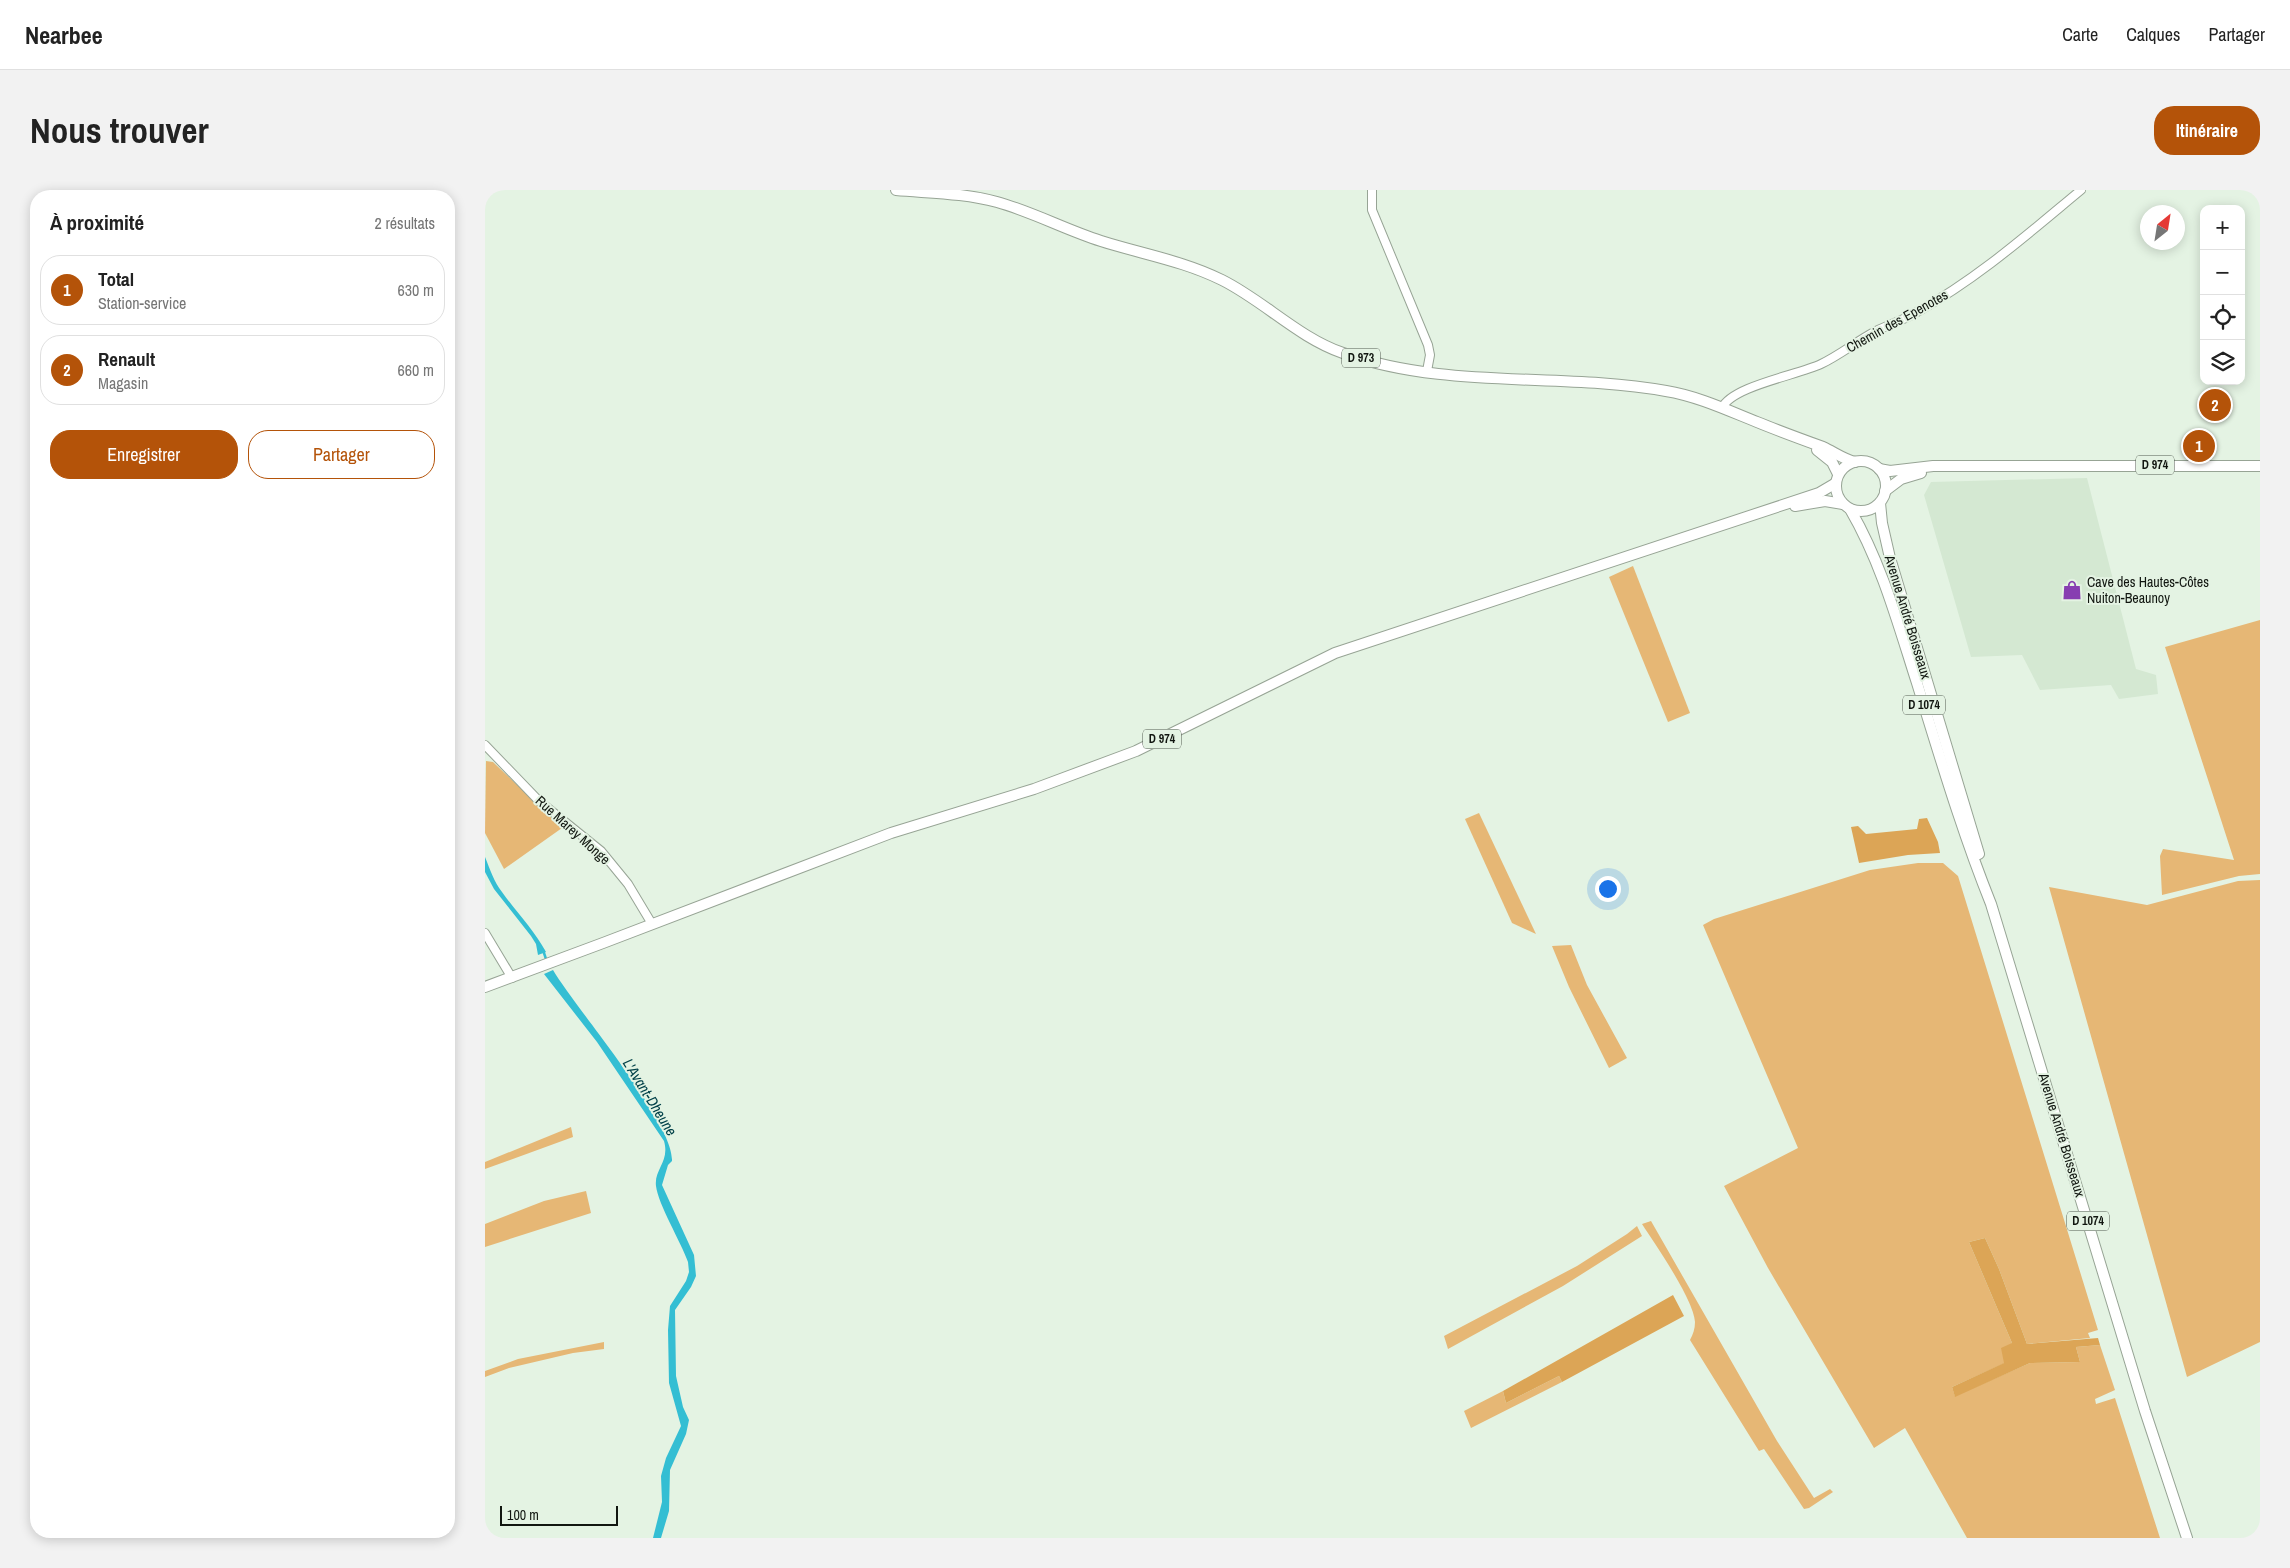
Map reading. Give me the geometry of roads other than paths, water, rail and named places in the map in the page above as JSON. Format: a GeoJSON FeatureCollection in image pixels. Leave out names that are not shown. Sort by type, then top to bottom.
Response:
{"type":"FeatureCollection","features":[{"type":"Feature","properties":{"kind":"main road","name":"D 973"},"geometry":{"type":"LineString","coordinates":[[896,190],[963,196],[998,202],[1080,234],[1210,274],[1242,291],[1313,338],[1334,350],[1354,357],[1427,372],[1653,389],[1687,395],[1826,449],[1845,460],[1855,462]]}},
{"type":"Feature","properties":{"kind":"main road","name":"D 973"},"geometry":{"type":"LineString","coordinates":[[1806,442],[1823,453],[1832,462],[1837,479]]}},
{"type":"Feature","properties":{"kind":"main road"},"geometry":{"type":"LineString","coordinates":[[1855,462],[1868,462],[1879,469],[1885,479],[1885,491],[1880,503],[1866,511],[1846,507],[1837,494],[1837,479],[1845,466],[1855,462]]}},
{"type":"Feature","properties":{"kind":"main road","name":"D 974"},"geometry":{"type":"LineString","coordinates":[[1879,469],[1890,471],[1933,466],[2260,466]]}},
{"type":"Feature","properties":{"kind":"main road","name":"D 974"},"geometry":{"type":"LineString","coordinates":[[1885,491],[1901,479],[1949,467]]}},
{"type":"Feature","properties":{"kind":"main road","name":"D 974"},"geometry":{"type":"LineString","coordinates":[[485,987],[891,833],[1025,792],[1136,751],[1335,653],[1444,616],[1558,581],[1714,526],[1819,493],[1837,479]]}},
{"type":"Feature","properties":{"kind":"main road","name":"D 974"},"geometry":{"type":"LineString","coordinates":[[1767,510],[1818,502],[1846,507]]}},
{"type":"Feature","properties":{"kind":"main road","name":"Avenue André Boisseaux"},"geometry":{"type":"LineString","coordinates":[[1880,503],[1882,523],[1890,558],[1985,874],[1991,904]]}},
{"type":"Feature","properties":{"kind":"main road","name":"Avenue André Boisseaux"},"geometry":{"type":"LineString","coordinates":[[1846,507],[1872,553],[1891,600],[1943,765],[1991,904],[2145,1411],[2187,1538]]}},
{"type":"Feature","properties":{"kind":"street"},"geometry":{"type":"LineString","coordinates":[[1372,190],[1372,210],[1428,345],[1430,355],[1427,372]]}},
{"type":"Feature","properties":{"kind":"street","name":"Chemin des Epenotes"},"geometry":{"type":"LineString","coordinates":[[1722,408],[1725,402],[1739,393],[1821,364],[1877,331],[1917,313],[1956,289],[2009,250],[2081,190]]}},
{"type":"Feature","properties":{"kind":"street","name":"Rue Marey Monge"},"geometry":{"type":"LineString","coordinates":[[485,745],[539,801],[601,851],[628,884],[652,924]]}},
{"type":"Feature","properties":{"kind":"street"},"geometry":{"type":"LineString","coordinates":[[485,933],[512,978]]}},
{"type":"Feature","properties":{"kind":"water"},"geometry":{"type":"Polygon","coordinates":[[[485,857],[499,888],[531,929],[546,952],[538,955],[536,944],[531,936],[494,889],[485,872],[485,857]]]}},
{"type":"Feature","properties":{"kind":"water"},"geometry":{"type":"Polygon","coordinates":[[[553,970],[622,1066],[657,1120],[668,1143],[672,1161],[668,1165],[662,1185],[694,1255],[696,1276],[691,1287],[675,1310],[676,1376],[683,1407],[689,1420],[686,1434],[670,1470],[669,1511],[661,1538],[653,1538],[662,1502],[661,1476],[666,1458],[681,1426],[669,1383],[668,1330],[670,1306],[686,1281],[689,1272],[688,1262],[661,1203],[656,1186],[657,1175],[664,1160],[664,1141],[597,1042],[544,974],[553,970]]]}},
{"type":"Feature","properties":{"kind":"waterway","name":"L'Avant-Dheune"},"geometry":{"type":"LineString","coordinates":[[543,950],[547,962]]}},
{"type":"Feature","properties":{"kind":"place","name":"Renault"},"geometry":{"type":"Point","coordinates":[2215,405]}},
{"type":"Feature","properties":{"kind":"place","name":"Total"},"geometry":{"type":"Point","coordinates":[2199,446]}},
{"type":"Feature","properties":{"kind":"place","name":"Cave des Hautes-Côtes Nuiton-Beaunoy"},"geometry":{"type":"Point","coordinates":[2072,590]}}]}
